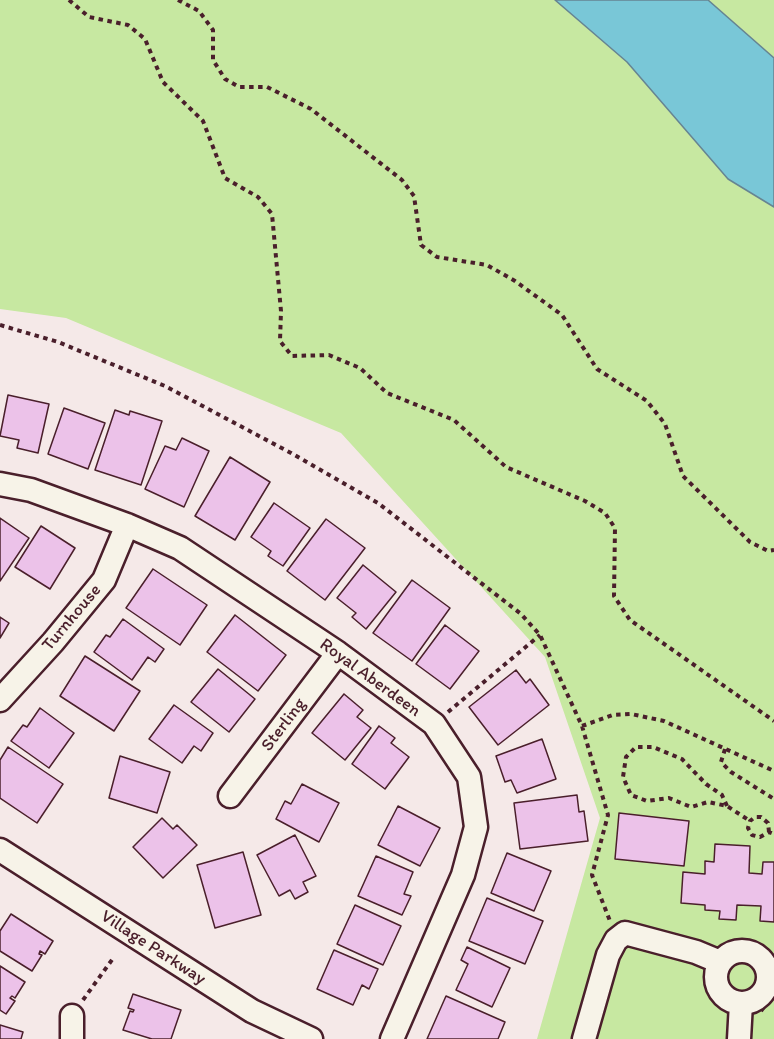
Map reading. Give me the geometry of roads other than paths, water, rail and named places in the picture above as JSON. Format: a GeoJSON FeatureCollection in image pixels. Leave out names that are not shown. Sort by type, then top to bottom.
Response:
{"type":"FeatureCollection","features":[{"type":"Feature","properties":{"kind":"street","name":"Royal Aberdeen"},"geometry":{"type":"LineString","coordinates":[[0,484],[31,490],[127,525],[180,548],[338,653],[434,724],[469,777],[476,827],[463,875],[392,1039]]}},
{"type":"Feature","properties":{"kind":"street","name":"Turnhouse"},"geometry":{"type":"LineString","coordinates":[[0,700],[53,642],[104,580],[127,525]]}},
{"type":"Feature","properties":{"kind":"street","name":"Sterling"},"geometry":{"type":"LineString","coordinates":[[230,796],[338,653]]}},
{"type":"Feature","properties":{"kind":"street","name":"Village Parkway"},"geometry":{"type":"LineString","coordinates":[[0,849],[252,1011],[311,1039]]}},
{"type":"Feature","properties":{"kind":"street"},"geometry":{"type":"LineString","coordinates":[[584,1039],[608,955],[617,939],[625,933],[696,952],[720,962]]}},
{"type":"Feature","properties":{"kind":"street"},"geometry":{"type":"LineString","coordinates":[[740,950],[749,951],[764,961],[769,977],[763,993],[757,999],[741,1003],[725,997],[716,982],[720,962],[732,952],[740,950]]}},
{"type":"Feature","properties":{"kind":"street"},"geometry":{"type":"LineString","coordinates":[[739,1039],[741,1003]]}},
{"type":"Feature","properties":{"kind":"street"},"geometry":{"type":"LineString","coordinates":[[72,1016],[72,1039]]}},
{"type":"Feature","properties":{"kind":"water"},"geometry":{"type":"Polygon","coordinates":[[[555,0],[708,0],[774,58],[774,207],[728,179],[627,62],[555,0]]]}}]}
